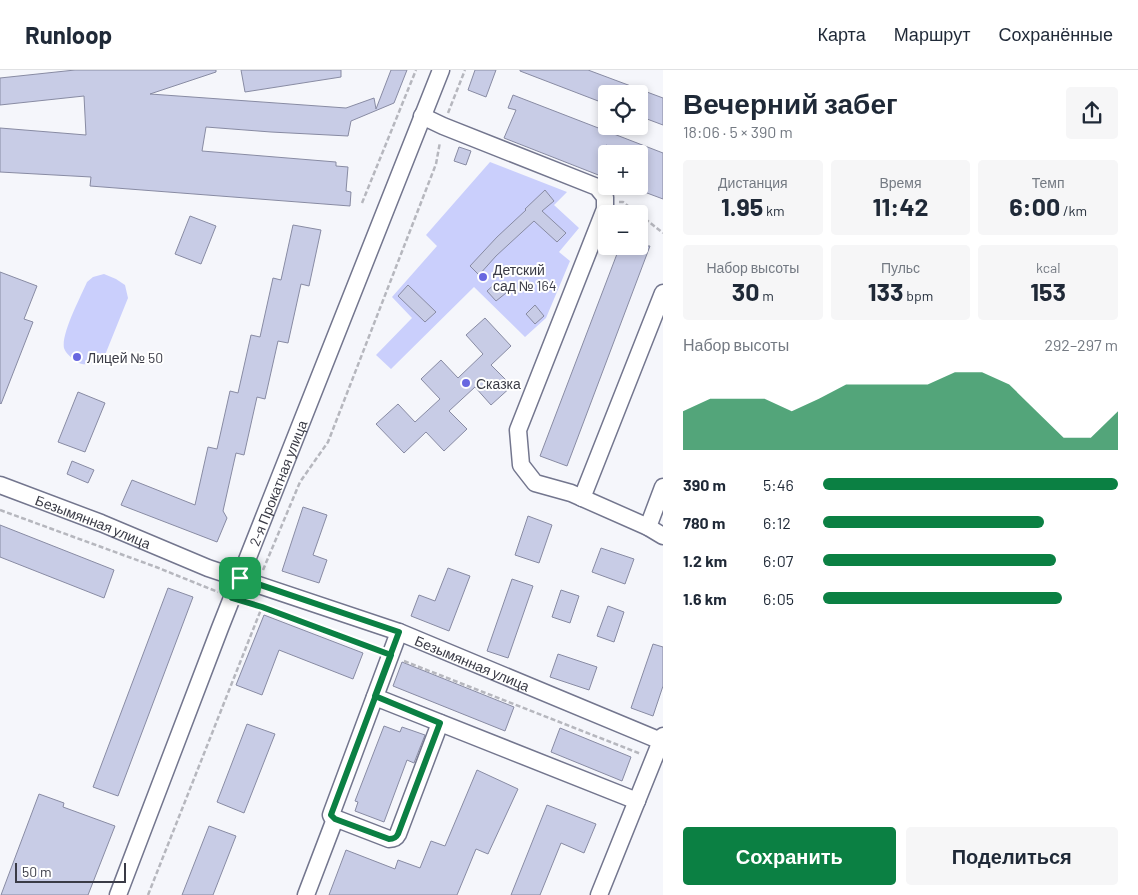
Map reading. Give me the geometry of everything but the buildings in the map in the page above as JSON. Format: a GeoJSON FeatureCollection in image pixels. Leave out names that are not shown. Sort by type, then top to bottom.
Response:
{"type":"FeatureCollection","features":[{"type":"Feature","properties":{"kind":"street","name":"2-я Прокатная улица"},"geometry":{"type":"LineString","coordinates":[[118,895],[232,598],[441,70]]}},
{"type":"Feature","properties":{"kind":"street"},"geometry":{"type":"LineString","coordinates":[[422,116],[597,187],[605,197],[605,209],[518,430],[521,465],[536,483],[571,493],[648,527],[663,536]]}},
{"type":"Feature","properties":{"kind":"street"},"geometry":{"type":"LineString","coordinates":[[582,498],[663,293]]}},
{"type":"Feature","properties":{"kind":"street","name":"Безымянная улица"},"geometry":{"type":"LineString","coordinates":[[0,485],[208,568],[399,632],[662,739]]}},
{"type":"Feature","properties":{"kind":"street"},"geometry":{"type":"LineString","coordinates":[[648,527],[663,487]]}},
{"type":"Feature","properties":{"kind":"street"},"geometry":{"type":"LineString","coordinates":[[399,632],[331,815],[335,819],[389,839],[396,838],[440,723]]}},
{"type":"Feature","properties":{"kind":"street"},"geometry":{"type":"LineString","coordinates":[[375,696],[637,801]]}},
{"type":"Feature","properties":{"kind":"street"},"geometry":{"type":"LineString","coordinates":[[599,895],[662,739]]}},
{"type":"Feature","properties":{"kind":"street"},"geometry":{"type":"LineString","coordinates":[[306,895],[335,819]]}},
{"type":"Feature","properties":{"kind":"path"},"geometry":{"type":"LineString","coordinates":[[362,203],[416,70]]}},
{"type":"Feature","properties":{"kind":"path"},"geometry":{"type":"LineString","coordinates":[[148,895],[262,607],[262,573],[300,482],[328,442],[436,164],[443,126],[465,70]]}},
{"type":"Feature","properties":{"kind":"path"},"geometry":{"type":"LineString","coordinates":[[623,202],[627,205]]}},
{"type":"Feature","properties":{"kind":"path"},"geometry":{"type":"LineString","coordinates":[[648,222],[663,233]]}},
{"type":"Feature","properties":{"kind":"path"},"geometry":{"type":"LineString","coordinates":[[0,510],[156,567],[232,598],[262,607],[391,655],[654,759]]}},
{"type":"Feature","properties":{"kind":"shaded area"},"geometry":{"type":"Polygon","coordinates":[[[490,162],[567,192],[554,205],[579,228],[559,252],[570,261],[546,318],[525,337],[474,287],[391,369],[376,355],[412,318],[392,297],[437,246],[426,235],[490,162]]]}},
{"type":"Feature","properties":{"kind":"shaded area"},"geometry":{"type":"Polygon","coordinates":[[[104,274],[125,285],[128,298],[105,355],[92,363],[81,364],[65,350],[65,334],[87,282],[93,277],[104,274]]]}},
{"type":"Feature","properties":{"kind":"place","name":"Детский сад № 164"},"geometry":{"type":"Point","coordinates":[483,277]}},
{"type":"Feature","properties":{"kind":"place","name":"Лицей № 50"},"geometry":{"type":"Point","coordinates":[77,357]}},
{"type":"Feature","properties":{"kind":"place","name":"Сказка"},"geometry":{"type":"Point","coordinates":[466,383]}},
{"type":"Feature","properties":{"kind":"route"},"geometry":{"type":"LineString","coordinates":[[240,578],[232,598],[262,607],[391,655],[375,696],[331,815],[335,819],[389,839],[396,838],[440,723],[375,696],[391,655],[399,632],[240,578]]}}]}
